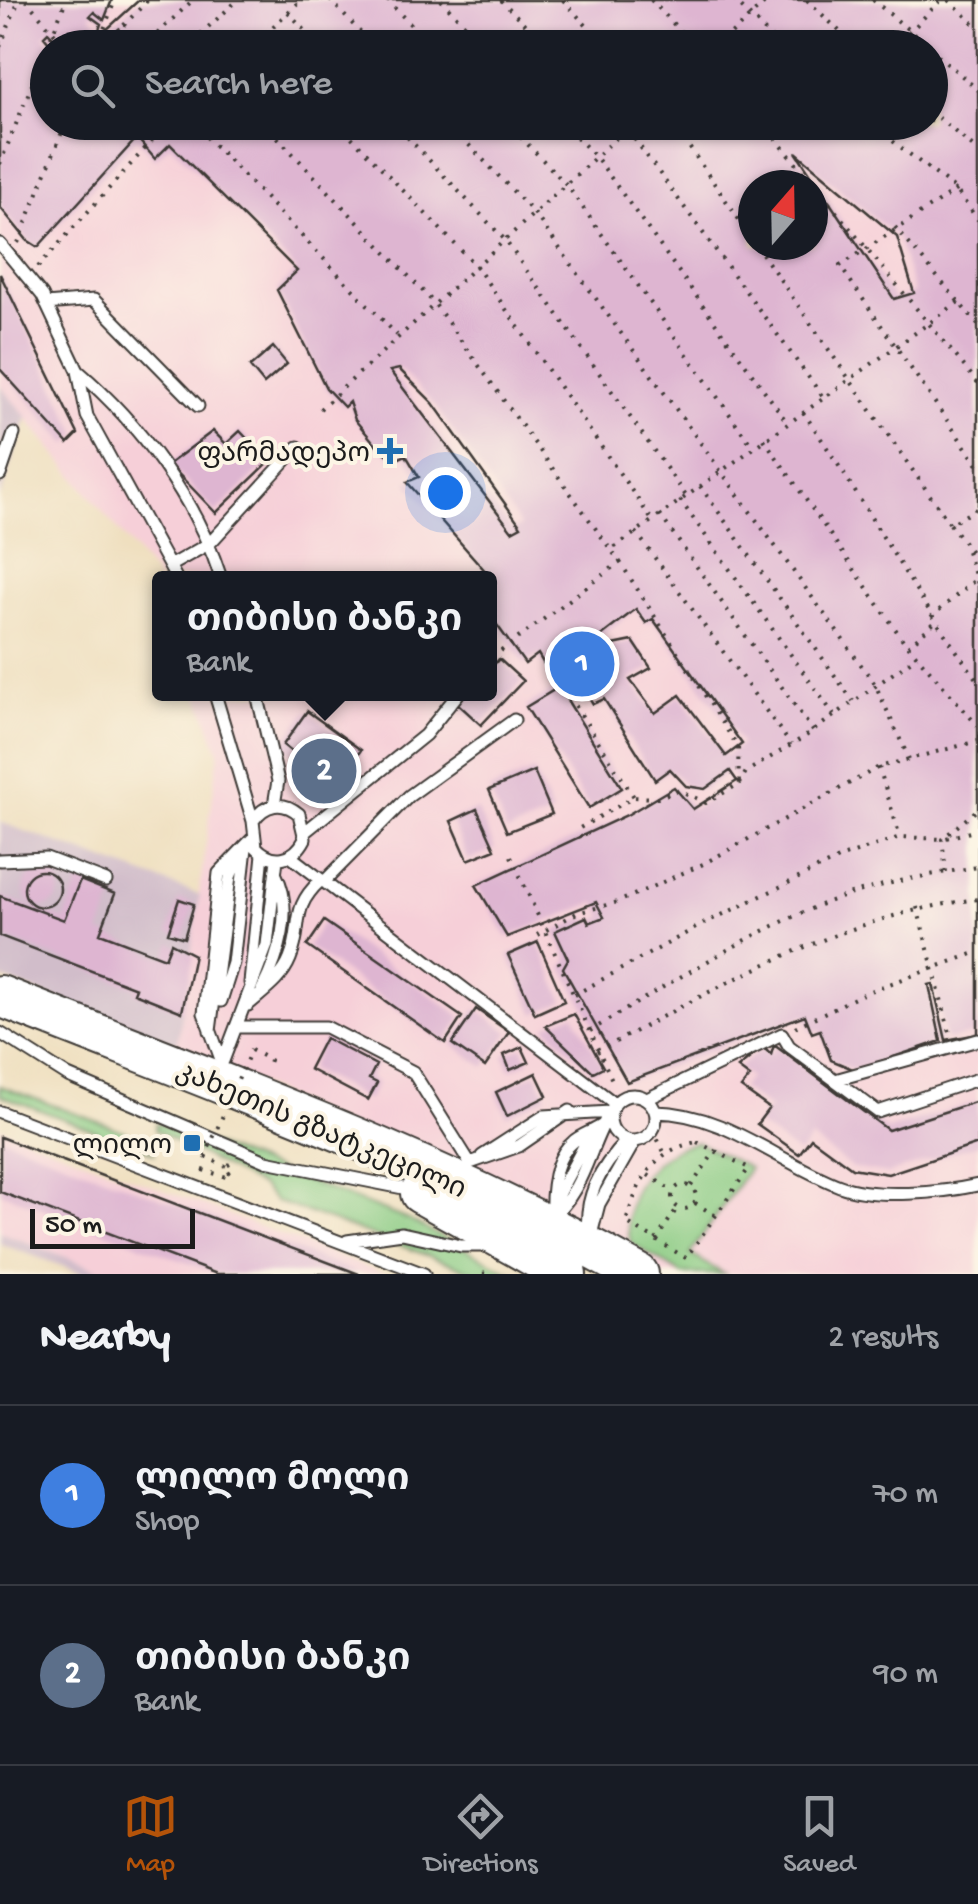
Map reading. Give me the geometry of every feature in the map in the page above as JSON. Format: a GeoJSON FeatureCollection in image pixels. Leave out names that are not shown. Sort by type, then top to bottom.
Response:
{"type":"FeatureCollection","features":[{"type":"Feature","properties":{"kind":"highway","name":"კახეთის გზატკეცილი"},"geometry":{"type":"LineString","coordinates":[[0,996],[218,1072],[418,1179]]}},
{"type":"Feature","properties":{"kind":"highway","name":"კახეთის გზატკეცილი"},"geometry":{"type":"LineString","coordinates":[[0,1024],[541,1223],[582,1254],[647,1257]]}},
{"type":"Feature","properties":{"kind":"lane"},"geometry":{"type":"LineString","coordinates":[[0,244],[46,304],[78,371],[87,416],[174,571]]}},
{"type":"Feature","properties":{"kind":"lane"},"geometry":{"type":"LineString","coordinates":[[46,304],[94,300],[198,406]]}},
{"type":"Feature","properties":{"kind":"lane"},"geometry":{"type":"LineString","coordinates":[[78,371],[114,402],[147,445],[210,543],[219,571]]}},
{"type":"Feature","properties":{"kind":"lane"},"geometry":{"type":"LineString","coordinates":[[0,475],[14,434]]}},
{"type":"Feature","properties":{"kind":"lane"},"geometry":{"type":"LineString","coordinates":[[172,565],[210,543],[298,447]]}},
{"type":"Feature","properties":{"kind":"lane"},"geometry":{"type":"LineString","coordinates":[[209,1033],[233,963],[246,847],[253,820],[217,701]]}},
{"type":"Feature","properties":{"kind":"lane"},"geometry":{"type":"LineString","coordinates":[[259,701],[278,781],[274,805]]}},
{"type":"Feature","properties":{"kind":"lane"},"geometry":{"type":"LineString","coordinates":[[255,992],[267,945],[276,875],[284,858],[302,846],[306,831],[425,735],[452,701]]}},
{"type":"Feature","properties":{"kind":"lane"},"geometry":{"type":"LineString","coordinates":[[218,1072],[244,1008],[255,992],[285,969],[292,956],[302,898],[410,796],[514,720]]}},
{"type":"Feature","properties":{"kind":"lane"},"geometry":{"type":"LineString","coordinates":[[253,820],[274,805],[292,808],[306,831]]}},
{"type":"Feature","properties":{"kind":"lane"},"geometry":{"type":"LineString","coordinates":[[246,847],[284,858],[322,881],[615,1104]]}},
{"type":"Feature","properties":{"kind":"lane"},"geometry":{"type":"LineString","coordinates":[[218,1072],[204,1014],[219,873],[227,861],[246,847]]}},
{"type":"Feature","properties":{"kind":"lane"},"geometry":{"type":"LineString","coordinates":[[255,992],[249,959],[262,854]]}},
{"type":"Feature","properties":{"kind":"lane"},"geometry":{"type":"LineString","coordinates":[[0,860],[46,858],[106,881]]}},
{"type":"Feature","properties":{"kind":"lane"},"geometry":{"type":"LineString","coordinates":[[238,1027],[326,1027],[413,1072],[470,1164]]}},
{"type":"Feature","properties":{"kind":"lane"},"geometry":{"type":"LineString","coordinates":[[0,1033],[68,1076],[266,1161],[418,1179],[470,1164],[544,1116],[615,1104],[634,1094],[647,1099],[656,1112],[653,1130],[610,1158],[588,1200],[582,1254]]}},
{"type":"Feature","properties":{"kind":"lane"},"geometry":{"type":"LineString","coordinates":[[647,1099],[782,1034],[788,1046],[878,1112],[978,1079]]}},
{"type":"Feature","properties":{"kind":"lane"},"geometry":{"type":"LineString","coordinates":[[835,1080],[978,1040]]}},
{"type":"Feature","properties":{"kind":"lane"},"geometry":{"type":"LineString","coordinates":[[343,1242],[402,1233],[461,1246],[541,1223],[584,1174],[596,1130],[615,1104]]}},
{"type":"Feature","properties":{"kind":"lane"},"geometry":{"type":"LineString","coordinates":[[615,1104],[615,1133],[632,1141]]}},
{"type":"Feature","properties":{"kind":"lane"},"geometry":{"type":"LineString","coordinates":[[0,1112],[424,1274]]}},
{"type":"Feature","properties":{"kind":"lane"},"geometry":{"type":"LineString","coordinates":[[656,1112],[691,1113],[844,1188],[948,1192],[978,1184]]}},
{"type":"Feature","properties":{"kind":"lane"},"geometry":{"type":"LineString","coordinates":[[541,1223],[560,1160],[571,1142],[596,1130]]}},
{"type":"Feature","properties":{"kind":"path"},"geometry":{"type":"LineString","coordinates":[[0,47],[22,0],[52,30]]}},
{"type":"Feature","properties":{"kind":"path"},"geometry":{"type":"LineString","coordinates":[[55,30],[66,0]]}},
{"type":"Feature","properties":{"kind":"path"},"geometry":{"type":"LineString","coordinates":[[105,30],[115,0]]}},
{"type":"Feature","properties":{"kind":"path"},"geometry":{"type":"LineString","coordinates":[[118,28],[148,0]]}},
{"type":"Feature","properties":{"kind":"path"},"geometry":{"type":"LineString","coordinates":[[161,30],[193,0]]}},
{"type":"Feature","properties":{"kind":"path"},"geometry":{"type":"LineString","coordinates":[[205,30],[238,0]]}},
{"type":"Feature","properties":{"kind":"path"},"geometry":{"type":"LineString","coordinates":[[269,30],[302,0]]}},
{"type":"Feature","properties":{"kind":"path"},"geometry":{"type":"LineString","coordinates":[[330,0],[358,30]]}},
{"type":"Feature","properties":{"kind":"path"},"geometry":{"type":"LineString","coordinates":[[388,0],[417,30]]}},
{"type":"Feature","properties":{"kind":"path"},"geometry":{"type":"LineString","coordinates":[[441,0],[470,30]]}},
{"type":"Feature","properties":{"kind":"path"},"geometry":{"type":"LineString","coordinates":[[500,0],[530,30]]}},
{"type":"Feature","properties":{"kind":"path"},"geometry":{"type":"LineString","coordinates":[[562,0],[590,30]]}},
{"type":"Feature","properties":{"kind":"path"},"geometry":{"type":"LineString","coordinates":[[651,0],[679,30]]}},
{"type":"Feature","properties":{"kind":"path"},"geometry":{"type":"LineString","coordinates":[[734,0],[762,30]]}},
{"type":"Feature","properties":{"kind":"path"},"geometry":{"type":"LineString","coordinates":[[737,30],[768,0]]}},
{"type":"Feature","properties":{"kind":"path"},"geometry":{"type":"LineString","coordinates":[[807,0],[839,30]]}},
{"type":"Feature","properties":{"kind":"path"},"geometry":{"type":"LineString","coordinates":[[874,0],[910,30],[941,0]]}},
{"type":"Feature","properties":{"kind":"path"},"geometry":{"type":"LineString","coordinates":[[948,0],[978,27]]}},
{"type":"Feature","properties":{"kind":"path"},"geometry":{"type":"LineString","coordinates":[[288,12],[305,30]]}},
{"type":"Feature","properties":{"kind":"path"},"geometry":{"type":"LineString","coordinates":[[948,64],[978,90]]}},
{"type":"Feature","properties":{"kind":"path"},"geometry":{"type":"LineString","coordinates":[[0,164],[30,91]]}},
{"type":"Feature","properties":{"kind":"path"},"geometry":{"type":"LineString","coordinates":[[948,126],[978,151]]}},
{"type":"Feature","properties":{"kind":"path"},"geometry":{"type":"LineString","coordinates":[[12,258],[59,140]]}},
{"type":"Feature","properties":{"kind":"path"},"geometry":{"type":"LineString","coordinates":[[28,278],[153,140]]}},
{"type":"Feature","properties":{"kind":"path"},"geometry":{"type":"LineString","coordinates":[[209,140],[398,336]]}},
{"type":"Feature","properties":{"kind":"path"},"geometry":{"type":"LineString","coordinates":[[280,140],[434,303],[620,562],[738,747],[739,784]]}},
{"type":"Feature","properties":{"kind":"path"},"geometry":{"type":"LineString","coordinates":[[354,140],[476,266],[652,520]]}},
{"type":"Feature","properties":{"kind":"path"},"geometry":{"type":"LineString","coordinates":[[410,140],[504,240],[686,496]]}},
{"type":"Feature","properties":{"kind":"path"},"geometry":{"type":"LineString","coordinates":[[464,140],[534,213],[875,684],[908,759]]}},
{"type":"Feature","properties":{"kind":"path"},"geometry":{"type":"LineString","coordinates":[[523,140],[566,184],[753,448]]}},
{"type":"Feature","properties":{"kind":"path"},"geometry":{"type":"LineString","coordinates":[[579,140],[596,157],[788,422]]}},
{"type":"Feature","properties":{"kind":"path"},"geometry":{"type":"LineString","coordinates":[[320,408],[615,140]]}},
{"type":"Feature","properties":{"kind":"path"},"geometry":{"type":"LineString","coordinates":[[637,140],[823,397]]}},
{"type":"Feature","properties":{"kind":"path"},"geometry":{"type":"LineString","coordinates":[[684,140],[738,217]]}},
{"type":"Feature","properties":{"kind":"path"},"geometry":{"type":"LineString","coordinates":[[777,140],[978,384]]}},
{"type":"Feature","properties":{"kind":"path"},"geometry":{"type":"LineString","coordinates":[[891,140],[956,190],[978,220]]}},
{"type":"Feature","properties":{"kind":"path"},"geometry":{"type":"LineString","coordinates":[[956,190],[840,266],[893,348],[978,465]]}},
{"type":"Feature","properties":{"kind":"path"},"geometry":{"type":"LineString","coordinates":[[895,227],[978,324]]}},
{"type":"Feature","properties":{"kind":"path"},"geometry":{"type":"LineString","coordinates":[[767,260],[978,561]]}},
{"type":"Feature","properties":{"kind":"path"},"geometry":{"type":"LineString","coordinates":[[611,550],[960,301]]}},
{"type":"Feature","properties":{"kind":"path"},"geometry":{"type":"LineString","coordinates":[[802,412],[853,483],[934,623],[978,680]]}},
{"type":"Feature","properties":{"kind":"path"},"geometry":{"type":"LineString","coordinates":[[764,440],[908,646],[978,726]]}},
{"type":"Feature","properties":{"kind":"path"},"geometry":{"type":"LineString","coordinates":[[700,486],[853,701]]}},
{"type":"Feature","properties":{"kind":"path"},"geometry":{"type":"LineString","coordinates":[[680,500],[834,715]]}},
{"type":"Feature","properties":{"kind":"path"},"geometry":{"type":"LineString","coordinates":[[950,524],[978,508]]}},
{"type":"Feature","properties":{"kind":"path"},"geometry":{"type":"LineString","coordinates":[[660,515],[813,731]]}},
{"type":"Feature","properties":{"kind":"path"},"geometry":{"type":"LineString","coordinates":[[636,532],[792,745]]}},
{"type":"Feature","properties":{"kind":"path"},"geometry":{"type":"LineString","coordinates":[[931,617],[977,582],[966,547]]}},
{"type":"Feature","properties":{"kind":"path"},"geometry":{"type":"LineString","coordinates":[[502,652],[620,562]]}},
{"type":"Feature","properties":{"kind":"path"},"geometry":{"type":"LineString","coordinates":[[908,646],[934,623]]}},
{"type":"Feature","properties":{"kind":"path"},"geometry":{"type":"LineString","coordinates":[[578,829],[634,797],[658,798],[679,790],[706,803],[739,784],[746,772],[813,731],[917,656]]}},
{"type":"Feature","properties":{"kind":"path"},"geometry":{"type":"LineString","coordinates":[[564,688],[634,797]]}},
{"type":"Feature","properties":{"kind":"path"},"geometry":{"type":"LineString","coordinates":[[537,936],[545,928],[703,864],[879,767],[978,741]]}},
{"type":"Feature","properties":{"kind":"path"},"geometry":{"type":"LineString","coordinates":[[879,767],[900,836]]}},
{"type":"Feature","properties":{"kind":"path"},"geometry":{"type":"LineString","coordinates":[[942,839],[978,809]]}},
{"type":"Feature","properties":{"kind":"path"},"geometry":{"type":"LineString","coordinates":[[574,996],[702,924],[842,857],[900,836],[942,839],[978,830]]}},
{"type":"Feature","properties":{"kind":"path"},"geometry":{"type":"LineString","coordinates":[[942,839],[946,872]]}},
{"type":"Feature","properties":{"kind":"path"},"geometry":{"type":"LineString","coordinates":[[511,856],[590,1031],[615,1104]]}},
{"type":"Feature","properties":{"kind":"path"},"geometry":{"type":"LineString","coordinates":[[590,1031],[704,963],[820,905],[902,880],[978,867]]}},
{"type":"Feature","properties":{"kind":"path"},"geometry":{"type":"LineString","coordinates":[[598,1052],[798,948],[917,907],[978,899]]}},
{"type":"Feature","properties":{"kind":"path"},"geometry":{"type":"LineString","coordinates":[[917,907],[954,1046]]}},
{"type":"Feature","properties":{"kind":"path"},"geometry":{"type":"LineString","coordinates":[[782,1034],[935,966],[978,952]]}},
{"type":"Feature","properties":{"kind":"path"},"geometry":{"type":"LineString","coordinates":[[240,1162],[226,1166],[205,1158],[251,1050],[270,1060]]}},
{"type":"Feature","properties":{"kind":"path"},"geometry":{"type":"LineString","coordinates":[[653,1130],[664,1152]]}},
{"type":"Feature","properties":{"kind":"path"},"geometry":{"type":"LineString","coordinates":[[697,1142],[749,1168],[686,1258],[647,1257],[626,1222],[646,1174],[664,1152],[697,1142]]}},
{"type":"Feature","properties":{"kind":"path"},"geometry":{"type":"LineString","coordinates":[[716,1150],[691,1186],[695,1203],[716,1216]]}},
{"type":"Feature","properties":{"kind":"path"},"geometry":{"type":"LineString","coordinates":[[226,1166],[233,1179]]}},
{"type":"Feature","properties":{"kind":"path"},"geometry":{"type":"LineString","coordinates":[[646,1174],[674,1190],[678,1207],[647,1257]]}},
{"type":"Feature","properties":{"kind":"path"},"geometry":{"type":"LineString","coordinates":[[674,1190],[680,1185],[691,1186]]}},
{"type":"Feature","properties":{"kind":"path"},"geometry":{"type":"LineString","coordinates":[[678,1207],[685,1210],[695,1203]]}},
{"type":"Feature","properties":{"kind":"shaded area"},"geometry":{"type":"Polygon","coordinates":[[[0,0],[978,0],[978,1274],[656,1274],[177,1045],[219,752],[201,701],[497,701],[497,571],[152,571],[0,386],[0,0]]]}},
{"type":"Feature","properties":{"kind":"shaded area"},"geometry":{"type":"Polygon","coordinates":[[[0,386],[27,417],[0,498],[0,386]]]}},
{"type":"Feature","properties":{"kind":"shaded area"},"geometry":{"type":"Polygon","coordinates":[[[0,822],[200,895],[177,1045],[0,978],[0,822]]]}},
{"type":"Feature","properties":{"kind":"shaded area"},"geometry":{"type":"Polygon","coordinates":[[[0,1128],[384,1274],[110,1274],[0,1232],[0,1128]]]}},
{"type":"Feature","properties":{"kind":"shaded area"},"geometry":{"type":"Polygon","coordinates":[[[0,1232],[110,1274],[84,1274],[0,1244],[0,1232]]]}},
{"type":"Feature","properties":{"kind":"green space"},"geometry":{"type":"Polygon","coordinates":[[[0,1086],[124,1131],[156,1154],[0,1095],[0,1086]]]}},
{"type":"Feature","properties":{"kind":"green space"},"geometry":{"type":"Polygon","coordinates":[[[156,1123],[408,1220],[515,1274],[479,1274],[275,1201],[262,1187],[155,1130],[156,1123]]]}},
{"type":"Feature","properties":{"kind":"green space"},"geometry":{"type":"Polygon","coordinates":[[[697,1142],[749,1168],[690,1254],[724,1274],[682,1274],[631,1243],[629,1209],[642,1179],[666,1155],[697,1142]]]}},
{"type":"Feature","properties":{"kind":"building"},"geometry":{"type":"Polygon","coordinates":[[[0,0],[112,0],[104,20],[94,12],[90,16],[101,24],[99,30],[30,30],[30,140],[135,140],[38,247],[27,240],[0,207],[0,0]]]}},
{"type":"Feature","properties":{"kind":"building"},"geometry":{"type":"Polygon","coordinates":[[[139,0],[978,0],[978,1034],[946,1040],[933,984],[929,985],[941,1041],[855,1070],[831,1060],[820,1030],[812,1033],[805,1015],[627,1082],[563,968],[568,959],[555,931],[586,917],[589,923],[604,917],[596,902],[507,937],[476,885],[627,815],[674,787],[693,809],[737,781],[730,771],[705,789],[686,786],[670,769],[655,780],[604,699],[593,704],[571,666],[552,678],[538,654],[525,664],[497,625],[497,571],[485,571],[407,482],[419,477],[406,455],[395,460],[377,446],[355,420],[349,402],[344,407],[326,388],[277,290],[297,271],[170,144],[155,159],[139,140],[948,140],[948,30],[106,30],[139,0]],[[399,369],[390,371],[512,531],[521,526],[433,403],[399,369]],[[636,609],[597,639],[603,647],[633,641],[651,668],[630,680],[655,713],[680,695],[726,756],[742,744],[653,619],[646,623],[636,609]]]}},
{"type":"Feature","properties":{"kind":"building"},"geometry":{"type":"Polygon","coordinates":[[[0,274],[78,434],[68,444],[0,369],[0,274]]]}},
{"type":"Feature","properties":{"kind":"building"},"geometry":{"type":"Polygon","coordinates":[[[273,347],[287,364],[264,384],[250,367],[273,347]]]}},
{"type":"Feature","properties":{"kind":"building"},"geometry":{"type":"Polygon","coordinates":[[[213,431],[226,444],[240,431],[269,462],[216,513],[169,464],[213,431]]]}},
{"type":"Feature","properties":{"kind":"building"},"geometry":{"type":"Polygon","coordinates":[[[497,661],[523,681],[481,725],[457,703],[497,701],[497,661]]]}},
{"type":"Feature","properties":{"kind":"building"},"geometry":{"type":"Polygon","coordinates":[[[559,687],[622,788],[589,808],[526,707],[559,687]]]}},
{"type":"Feature","properties":{"kind":"building"},"geometry":{"type":"Polygon","coordinates":[[[307,711],[361,750],[327,796],[304,779],[299,758],[283,745],[307,711]]]}},
{"type":"Feature","properties":{"kind":"building"},"geometry":{"type":"Polygon","coordinates":[[[534,771],[552,814],[507,832],[489,790],[534,771]]]}},
{"type":"Feature","properties":{"kind":"building"},"geometry":{"type":"Polygon","coordinates":[[[477,809],[495,849],[468,860],[451,821],[477,809]]]}},
{"type":"Feature","properties":{"kind":"building"},"geometry":{"type":"Polygon","coordinates":[[[42,871],[55,876],[60,889],[55,902],[42,907],[29,902],[24,889],[29,876],[42,871]]]}},
{"type":"Feature","properties":{"kind":"building"},"geometry":{"type":"Polygon","coordinates":[[[80,880],[115,894],[100,933],[165,958],[171,943],[194,955],[182,1012],[134,993],[136,988],[0,936],[0,896],[64,920],[80,880]]]}},
{"type":"Feature","properties":{"kind":"building"},"geometry":{"type":"Polygon","coordinates":[[[179,899],[194,904],[184,938],[168,933],[179,899]]]}},
{"type":"Feature","properties":{"kind":"building"},"geometry":{"type":"Polygon","coordinates":[[[324,921],[462,1017],[445,1043],[307,946],[324,921]]]}},
{"type":"Feature","properties":{"kind":"building"},"geometry":{"type":"Polygon","coordinates":[[[538,942],[564,1001],[535,1014],[508,955],[538,942]]]}},
{"type":"Feature","properties":{"kind":"building"},"geometry":{"type":"Polygon","coordinates":[[[476,1009],[509,1032],[485,1067],[452,1044],[476,1009]]]}},
{"type":"Feature","properties":{"kind":"building"},"geometry":{"type":"Polygon","coordinates":[[[574,1014],[603,1067],[593,1072],[545,1026],[574,1014]]]}},
{"type":"Feature","properties":{"kind":"building"},"geometry":{"type":"Polygon","coordinates":[[[325,1038],[376,1065],[369,1079],[377,1083],[368,1100],[309,1069],[325,1038]]]}},
{"type":"Feature","properties":{"kind":"building"},"geometry":{"type":"Polygon","coordinates":[[[774,1045],[888,1130],[978,1101],[978,1144],[888,1174],[852,1168],[811,1138],[799,1154],[757,1124],[769,1108],[741,1088],[750,1077],[738,1068],[763,1047],[771,1055],[774,1045]]]}},
{"type":"Feature","properties":{"kind":"building"},"geometry":{"type":"Polygon","coordinates":[[[522,1047],[529,1062],[510,1070],[504,1055],[522,1047]]]}},
{"type":"Feature","properties":{"kind":"building"},"geometry":{"type":"Polygon","coordinates":[[[536,1073],[547,1096],[507,1116],[496,1092],[536,1073]]]}},
{"type":"Feature","properties":{"kind":"building"},"geometry":{"type":"Polygon","coordinates":[[[0,1137],[359,1274],[217,1274],[0,1192],[0,1137]]]}},
{"type":"Feature","properties":{"kind":"place","name":"ფარმადეპო"},"geometry":{"type":"Point","coordinates":[390,451]}},
{"type":"Feature","properties":{"kind":"place","name":"ლილო მოლი"},"geometry":{"type":"Point","coordinates":[582,664]}},
{"type":"Feature","properties":{"kind":"place","name":"თიბისი ბანკი"},"geometry":{"type":"Point","coordinates":[324,771]}},
{"type":"Feature","properties":{"kind":"place","name":"ლილო"},"geometry":{"type":"Point","coordinates":[192,1143]}}]}
